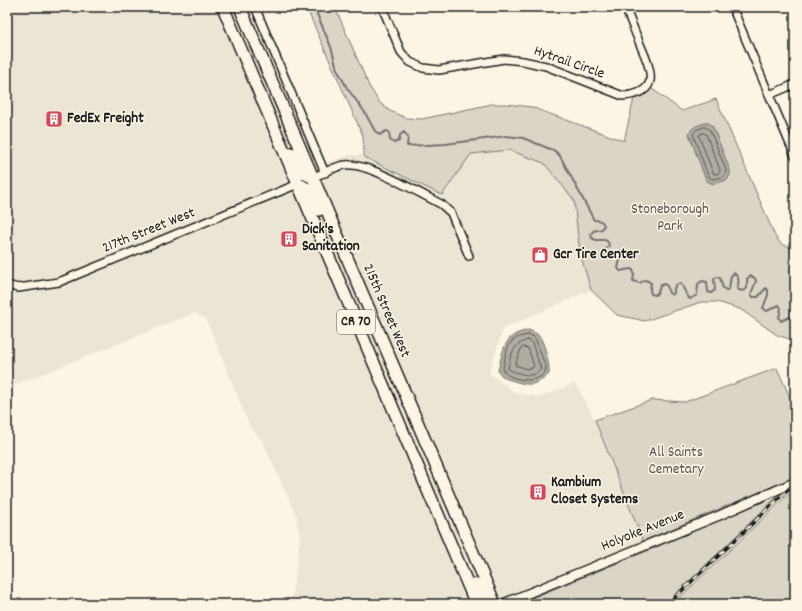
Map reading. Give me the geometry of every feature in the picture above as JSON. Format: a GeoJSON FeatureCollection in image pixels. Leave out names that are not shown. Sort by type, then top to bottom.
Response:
{"type":"FeatureCollection","features":[{"type":"Feature","properties":{"kind":"main road","name":"CR 70"},"geometry":{"type":"LineString","coordinates":[[223,7],[476,604]]}},
{"type":"Feature","properties":{"kind":"main road","name":"215th Street West"},"geometry":{"type":"LineString","coordinates":[[240,7],[496,604]]}},
{"type":"Feature","properties":{"kind":"main road"},"geometry":{"type":"LineString","coordinates":[[263,102],[278,124],[301,170],[306,175],[313,177]]}},
{"type":"Feature","properties":{"kind":"main road"},"geometry":{"type":"LineString","coordinates":[[298,184],[305,187],[313,196],[331,234],[348,258]]}},
{"type":"Feature","properties":{"kind":"main road"},"geometry":{"type":"LineString","coordinates":[[443,526],[457,546],[480,594],[487,604]]}},
{"type":"Feature","properties":{"kind":"street"},"geometry":{"type":"LineString","coordinates":[[255,7],[325,173]]}},
{"type":"Feature","properties":{"kind":"street","name":"Hytrail Circle"},"geometry":{"type":"LineString","coordinates":[[382,7],[401,52],[410,62],[423,68],[439,70],[504,59],[523,60],[546,66],[623,96],[635,95],[645,89],[651,79],[650,67],[624,7]]}},
{"type":"Feature","properties":{"kind":"street"},"geometry":{"type":"LineString","coordinates":[[732,7],[795,156]]}},
{"type":"Feature","properties":{"kind":"street"},"geometry":{"type":"LineString","coordinates":[[769,94],[795,84]]}},
{"type":"Feature","properties":{"kind":"street"},"geometry":{"type":"LineString","coordinates":[[313,177],[343,165],[355,164],[368,168],[441,204],[451,213],[469,256]]}},
{"type":"Feature","properties":{"kind":"street","name":"217th Street West"},"geometry":{"type":"LineString","coordinates":[[7,284],[18,288],[59,282],[298,184]]}},
{"type":"Feature","properties":{"kind":"street","name":"Holyoke Avenue"},"geometry":{"type":"LineString","coordinates":[[502,604],[703,522],[795,482]]}},
{"type":"Feature","properties":{"kind":"shaded area"},"geometry":{"type":"Polygon","coordinates":[[[7,7],[246,7],[314,167],[350,155],[364,155],[367,158],[471,154],[509,150],[544,163],[574,200],[580,253],[591,290],[503,329],[489,373],[516,393],[540,397],[575,383],[595,420],[647,551],[517,604],[291,604],[300,539],[296,515],[263,442],[250,427],[206,319],[195,313],[7,388],[7,7]]]}},
{"type":"Feature","properties":{"kind":"green space","name":"Stoneborough Park"},"geometry":{"type":"Polygon","coordinates":[[[306,7],[335,7],[369,86],[379,102],[390,111],[406,118],[422,119],[492,104],[507,104],[531,107],[624,141],[634,98],[645,94],[651,88],[682,111],[716,99],[775,236],[781,244],[795,249],[795,337],[792,340],[777,335],[740,309],[717,302],[701,302],[645,321],[617,315],[591,290],[580,253],[574,200],[544,163],[509,150],[471,154],[442,195],[366,158],[364,155],[363,136],[306,7]]]}},
{"type":"Feature","properties":{"kind":"green space","name":"All Saints Cemetary"},"geometry":{"type":"Polygon","coordinates":[[[777,368],[795,409],[795,477],[643,541],[595,420],[652,400],[685,402],[777,368]]]}},
{"type":"Feature","properties":{"kind":"green space"},"geometry":{"type":"Polygon","coordinates":[[[795,488],[795,604],[673,604],[795,488]]]}},
{"type":"Feature","properties":{"kind":"green space"},"geometry":{"type":"Polygon","coordinates":[[[780,494],[665,604],[517,604],[647,551],[780,494]]]}},
{"type":"Feature","properties":{"kind":"water"},"geometry":{"type":"Polygon","coordinates":[[[709,123],[713,127],[730,170],[730,175],[727,180],[713,184],[707,181],[704,175],[689,134],[693,128],[709,123]]]}},
{"type":"Feature","properties":{"kind":"water"},"geometry":{"type":"Polygon","coordinates":[[[529,330],[538,334],[540,337],[544,345],[549,366],[549,374],[533,384],[520,383],[507,379],[498,371],[503,350],[508,341],[516,334],[529,330]]]}},
{"type":"Feature","properties":{"kind":"waterway"},"geometry":{"type":"LineString","coordinates":[[314,7],[331,47],[337,69],[347,88],[364,111],[375,131],[380,135],[386,131],[389,132],[390,140],[394,143],[399,141],[400,135],[404,132],[408,137],[407,146],[446,144],[507,136],[523,138],[555,151],[560,156],[594,220],[601,221],[604,225],[602,229],[593,231],[591,234],[592,238],[596,240],[605,240],[608,242],[609,246],[602,253],[604,256],[621,255],[618,268],[620,271],[630,269],[633,270],[633,281],[640,283],[645,280],[648,281],[651,283],[651,294],[655,295],[660,286],[664,284],[667,286],[669,293],[672,295],[674,293],[674,288],[680,283],[690,299],[697,295],[698,284],[702,281],[707,282],[708,292],[711,293],[715,290],[714,279],[717,277],[720,278],[723,288],[726,290],[729,289],[731,276],[734,273],[738,280],[737,289],[742,291],[747,288],[747,279],[750,276],[755,278],[756,281],[751,294],[753,297],[758,297],[766,288],[768,290],[768,295],[763,308],[767,311],[779,305],[781,308],[779,318],[781,321],[790,317],[794,318],[795,323],[793,328],[795,331]]}},
{"type":"Feature","properties":{"kind":"railway"},"geometry":{"type":"LineString","coordinates":[[668,604],[795,483]]}},
{"type":"Feature","properties":{"kind":"place","name":"FedEx Freight"},"geometry":{"type":"Point","coordinates":[54,119]}},
{"type":"Feature","properties":{"kind":"place","name":"Dick's Sanitation"},"geometry":{"type":"Point","coordinates":[289,239]}},
{"type":"Feature","properties":{"kind":"place","name":"Gcr Tire Center"},"geometry":{"type":"Point","coordinates":[540,255]}},
{"type":"Feature","properties":{"kind":"place","name":"Kambium Closet Systems"},"geometry":{"type":"Point","coordinates":[538,492]}}]}
